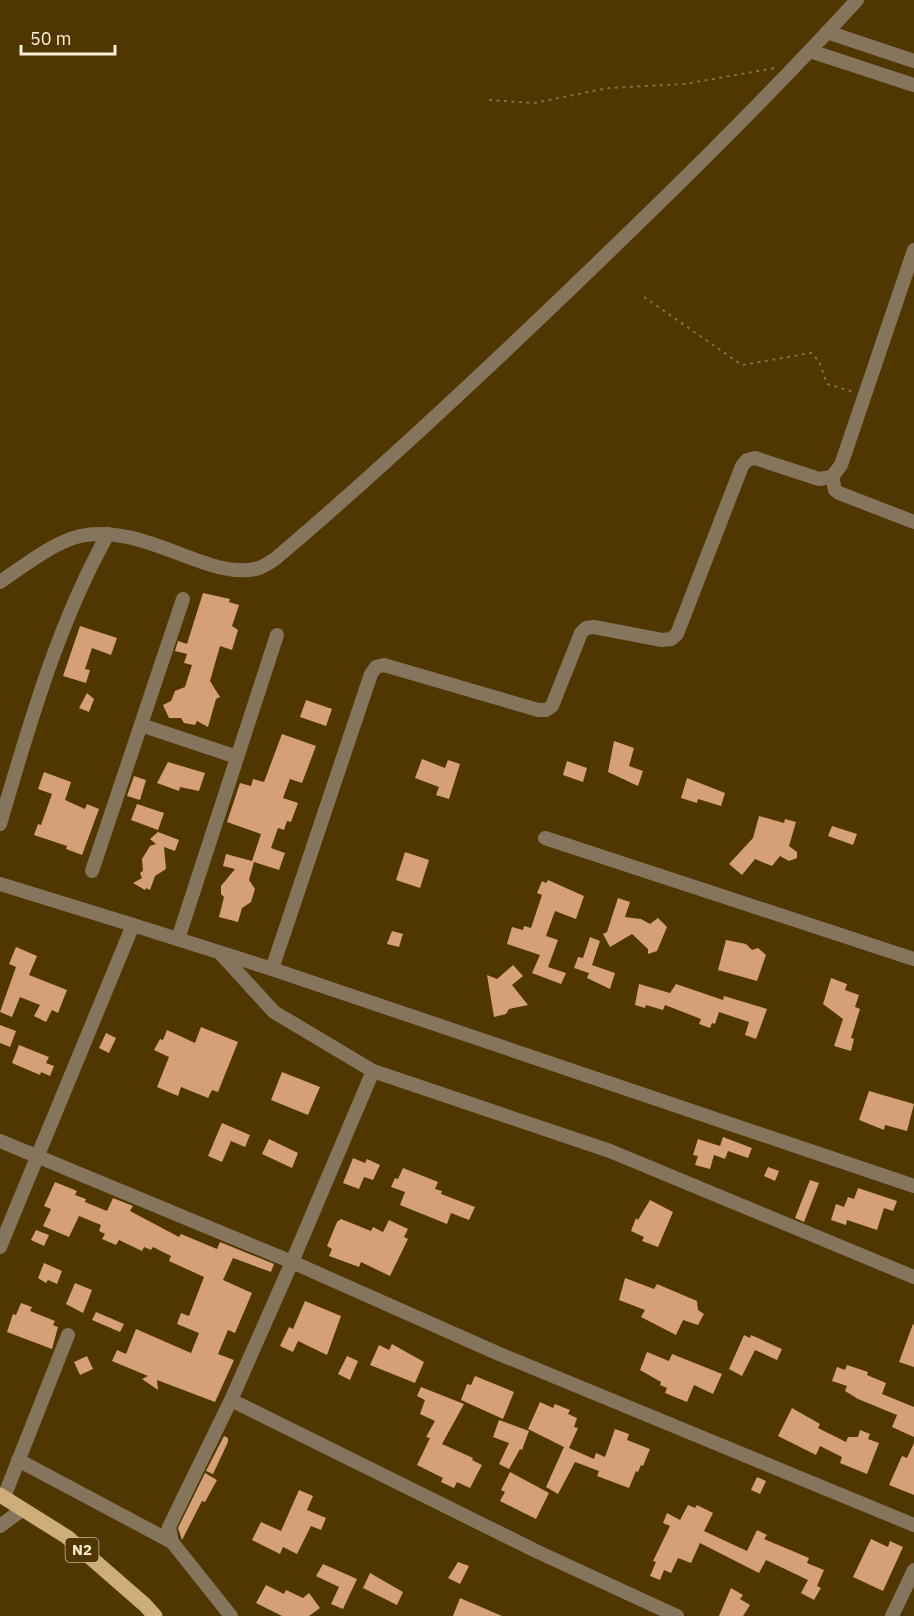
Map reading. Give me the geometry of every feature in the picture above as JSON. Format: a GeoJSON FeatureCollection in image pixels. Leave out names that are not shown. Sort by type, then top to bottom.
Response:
{"type":"FeatureCollection","features":[{"type":"Feature","properties":{"kind":"main road","name":"N2"},"geometry":{"type":"LineString","coordinates":[[2,1496],[66,1537],[155,1616]]}},
{"type":"Feature","properties":{"kind":"street"},"geometry":{"type":"LineString","coordinates":[[0,582],[62,543],[78,537],[108,534],[137,538],[227,569],[260,568],[275,559],[453,400],[735,130],[857,0]]}},
{"type":"Feature","properties":{"kind":"street"},"geometry":{"type":"LineString","coordinates":[[827,32],[914,61]]}},
{"type":"Feature","properties":{"kind":"street"},"geometry":{"type":"LineString","coordinates":[[810,51],[914,85]]}},
{"type":"Feature","properties":{"kind":"street"},"geometry":{"type":"LineString","coordinates":[[272,969],[371,674],[376,667],[384,664],[538,710],[546,710],[552,706],[581,633],[586,628],[594,627],[662,640],[671,639],[677,634],[742,466],[747,460],[755,458],[819,479],[832,477],[841,465],[914,250]]}},
{"type":"Feature","properties":{"kind":"street"},"geometry":{"type":"LineString","coordinates":[[832,477],[835,489],[839,493],[914,522]]}},
{"type":"Feature","properties":{"kind":"street"},"geometry":{"type":"LineString","coordinates":[[0,824],[66,623],[108,534]]}},
{"type":"Feature","properties":{"kind":"street"},"geometry":{"type":"LineString","coordinates":[[92,871],[183,599]]}},
{"type":"Feature","properties":{"kind":"street"},"geometry":{"type":"LineString","coordinates":[[178,939],[277,635]]}},
{"type":"Feature","properties":{"kind":"street"},"geometry":{"type":"LineString","coordinates":[[141,725],[237,757]]}},
{"type":"Feature","properties":{"kind":"street"},"geometry":{"type":"LineString","coordinates":[[544,838],[914,959]]}},
{"type":"Feature","properties":{"kind":"street"},"geometry":{"type":"LineString","coordinates":[[0,884],[272,969],[914,1186]]}},
{"type":"Feature","properties":{"kind":"street"},"geometry":{"type":"LineString","coordinates":[[0,1247],[133,925]]}},
{"type":"Feature","properties":{"kind":"street"},"geometry":{"type":"LineString","coordinates":[[220,953],[274,1012],[374,1071],[610,1152],[914,1277]]}},
{"type":"Feature","properties":{"kind":"street"},"geometry":{"type":"LineString","coordinates":[[172,1542],[169,1527],[231,1401],[374,1071]]}},
{"type":"Feature","properties":{"kind":"street"},"geometry":{"type":"LineString","coordinates":[[0,1141],[292,1262],[497,1353],[914,1525]]}},
{"type":"Feature","properties":{"kind":"street"},"geometry":{"type":"LineString","coordinates":[[2,1496],[68,1335]]}},
{"type":"Feature","properties":{"kind":"street"},"geometry":{"type":"LineString","coordinates":[[231,1401],[538,1552],[677,1616]]}},
{"type":"Feature","properties":{"kind":"street"},"geometry":{"type":"LineString","coordinates":[[18,1460],[172,1542],[231,1616]]}},
{"type":"Feature","properties":{"kind":"street"},"geometry":{"type":"LineString","coordinates":[[0,1526],[23,1509]]}},
{"type":"Feature","properties":{"kind":"street"},"geometry":{"type":"LineString","coordinates":[[892,1616],[914,1570]]}},
{"type":"Feature","properties":{"kind":"path"},"geometry":{"type":"LineString","coordinates":[[489,100],[534,103],[608,88],[686,84],[767,69],[778,68],[789,73]]}},
{"type":"Feature","properties":{"kind":"path"},"geometry":{"type":"LineString","coordinates":[[645,297],[742,365],[811,353],[819,361],[827,384],[865,394]]}},
{"type":"Feature","properties":{"kind":"building"},"geometry":{"type":"Polygon","coordinates":[[[203,593],[230,599],[229,602],[239,605],[232,626],[238,630],[232,650],[220,646],[210,681],[220,697],[216,699],[208,727],[197,721],[195,725],[184,723],[181,718],[169,718],[163,705],[171,701],[175,691],[185,687],[192,665],[184,663],[187,654],[175,651],[178,641],[187,644],[203,593]]]}},
{"type":"Feature","properties":{"kind":"building"},"geometry":{"type":"Polygon","coordinates":[[[80,626],[117,638],[111,655],[92,648],[85,669],[90,670],[86,683],[63,676],[80,626]]]}},
{"type":"Feature","properties":{"kind":"building"},"geometry":{"type":"Polygon","coordinates":[[[87,693],[94,699],[89,712],[79,708],[87,693]]]}},
{"type":"Feature","properties":{"kind":"building"},"geometry":{"type":"Polygon","coordinates":[[[306,700],[332,709],[326,726],[300,717],[306,700]]]}},
{"type":"Feature","properties":{"kind":"building"},"geometry":{"type":"Polygon","coordinates":[[[282,734],[316,746],[302,783],[290,779],[283,798],[298,803],[291,822],[287,821],[284,830],[278,828],[271,848],[285,853],[279,870],[254,862],[249,880],[255,889],[251,902],[242,908],[238,922],[219,917],[224,897],[221,894],[221,886],[235,869],[223,866],[226,854],[252,861],[261,834],[227,822],[240,783],[251,786],[253,779],[264,782],[282,734]]]}},
{"type":"Feature","properties":{"kind":"building"},"geometry":{"type":"Polygon","coordinates":[[[614,741],[634,748],[629,766],[643,771],[638,786],[608,772],[614,741]]]}},
{"type":"Feature","properties":{"kind":"building"},"geometry":{"type":"Polygon","coordinates":[[[422,759],[445,768],[448,760],[460,764],[449,799],[436,795],[439,787],[415,778],[422,759]]]}},
{"type":"Feature","properties":{"kind":"building"},"geometry":{"type":"Polygon","coordinates":[[[567,761],[587,768],[583,782],[563,775],[567,761]]]}},
{"type":"Feature","properties":{"kind":"building"},"geometry":{"type":"Polygon","coordinates":[[[168,762],[205,773],[199,791],[180,787],[179,791],[157,783],[168,762]]]}},
{"type":"Feature","properties":{"kind":"building"},"geometry":{"type":"Polygon","coordinates":[[[44,772],[71,782],[65,800],[85,809],[87,804],[99,809],[82,855],[66,849],[67,846],[34,835],[38,824],[41,825],[52,794],[38,789],[44,772]]]}},
{"type":"Feature","properties":{"kind":"building"},"geometry":{"type":"Polygon","coordinates":[[[134,776],[146,780],[140,800],[127,796],[134,776]]]}},
{"type":"Feature","properties":{"kind":"building"},"geometry":{"type":"Polygon","coordinates":[[[687,778],[725,793],[721,806],[698,799],[697,803],[681,798],[687,778]]]}},
{"type":"Feature","properties":{"kind":"building"},"geometry":{"type":"Polygon","coordinates":[[[137,804],[164,813],[158,830],[131,820],[137,804]]]}},
{"type":"Feature","properties":{"kind":"building"},"geometry":{"type":"Polygon","coordinates":[[[759,816],[784,823],[785,819],[796,822],[789,846],[797,852],[797,858],[789,861],[780,856],[772,866],[755,859],[742,875],[729,864],[753,838],[759,816]]]}},
{"type":"Feature","properties":{"kind":"building"},"geometry":{"type":"Polygon","coordinates":[[[832,826],[857,834],[853,845],[828,836],[832,826]]]}},
{"type":"Feature","properties":{"kind":"building"},"geometry":{"type":"Polygon","coordinates":[[[158,832],[179,840],[175,851],[164,847],[166,869],[155,876],[150,890],[146,888],[145,890],[133,883],[142,878],[140,873],[143,871],[142,859],[150,846],[156,844],[150,839],[158,832]]]}},
{"type":"Feature","properties":{"kind":"building"},"geometry":{"type":"Polygon","coordinates":[[[405,852],[429,860],[420,888],[396,880],[405,852]]]}},
{"type":"Feature","properties":{"kind":"building"},"geometry":{"type":"Polygon","coordinates":[[[548,880],[584,896],[576,919],[555,911],[546,936],[558,940],[548,967],[566,973],[561,984],[532,973],[540,955],[507,944],[512,927],[523,930],[524,926],[531,928],[542,895],[537,893],[542,881],[546,883],[548,880]]]}},
{"type":"Feature","properties":{"kind":"building"},"geometry":{"type":"Polygon","coordinates":[[[618,898],[630,902],[625,917],[641,919],[650,924],[658,918],[667,927],[657,951],[648,954],[648,949],[632,934],[610,947],[603,934],[607,932],[618,898]]]}},
{"type":"Feature","properties":{"kind":"building"},"geometry":{"type":"Polygon","coordinates":[[[392,931],[403,934],[399,947],[387,944],[392,931]]]}},
{"type":"Feature","properties":{"kind":"building"},"geometry":{"type":"Polygon","coordinates":[[[590,937],[600,941],[592,965],[615,973],[610,989],[587,978],[589,973],[574,968],[578,957],[583,958],[590,937]]]}},
{"type":"Feature","properties":{"kind":"building"},"geometry":{"type":"Polygon","coordinates":[[[726,940],[746,944],[752,950],[758,948],[766,955],[757,981],[718,970],[726,940]]]}},
{"type":"Feature","properties":{"kind":"building"},"geometry":{"type":"Polygon","coordinates":[[[16,947],[37,956],[29,975],[67,990],[58,1013],[52,1010],[46,1022],[34,1016],[40,1005],[20,997],[12,1017],[0,1012],[16,967],[9,964],[16,947]]]}},
{"type":"Feature","properties":{"kind":"building"},"geometry":{"type":"Polygon","coordinates":[[[513,965],[523,976],[512,985],[528,1005],[509,1009],[506,1014],[494,1017],[487,975],[497,979],[513,965]]]}},
{"type":"Feature","properties":{"kind":"building"},"geometry":{"type":"Polygon","coordinates":[[[831,978],[847,984],[845,990],[859,995],[855,1007],[860,1009],[851,1038],[854,1039],[851,1051],[834,1046],[843,1019],[823,1004],[831,978]]]}},
{"type":"Feature","properties":{"kind":"building"},"geometry":{"type":"Polygon","coordinates":[[[639,984],[670,993],[676,984],[723,1000],[724,996],[767,1009],[756,1039],[745,1035],[749,1022],[719,1012],[715,1024],[712,1023],[710,1028],[699,1024],[701,1019],[665,1005],[663,1010],[646,1005],[645,1008],[635,1005],[639,984]]]}},
{"type":"Feature","properties":{"kind":"building"},"geometry":{"type":"Polygon","coordinates":[[[0,1025],[16,1031],[10,1047],[0,1043],[0,1025]]]}},
{"type":"Feature","properties":{"kind":"building"},"geometry":{"type":"Polygon","coordinates":[[[201,1027],[238,1042],[218,1092],[212,1090],[208,1098],[181,1087],[178,1096],[157,1087],[169,1057],[154,1050],[160,1039],[163,1040],[167,1030],[195,1043],[201,1027]]]}},
{"type":"Feature","properties":{"kind":"building"},"geometry":{"type":"Polygon","coordinates":[[[106,1033],[116,1038],[109,1053],[99,1048],[106,1033]]]}},
{"type":"Feature","properties":{"kind":"building"},"geometry":{"type":"Polygon","coordinates":[[[19,1045],[49,1057],[46,1063],[54,1066],[50,1076],[41,1072],[40,1075],[12,1063],[19,1045]]]}},
{"type":"Feature","properties":{"kind":"building"},"geometry":{"type":"Polygon","coordinates":[[[282,1072],[320,1087],[308,1115],[271,1100],[282,1072]]]}},
{"type":"Feature","properties":{"kind":"building"},"geometry":{"type":"Polygon","coordinates":[[[869,1091],[914,1104],[907,1131],[885,1125],[884,1130],[859,1120],[869,1091]]]}},
{"type":"Feature","properties":{"kind":"building"},"geometry":{"type":"Polygon","coordinates":[[[222,1123],[250,1135],[245,1147],[231,1141],[222,1162],[208,1156],[222,1123]]]}},
{"type":"Feature","properties":{"kind":"building"},"geometry":{"type":"Polygon","coordinates":[[[723,1137],[752,1148],[748,1158],[728,1151],[725,1159],[714,1155],[710,1169],[695,1165],[698,1156],[693,1155],[698,1139],[720,1146],[723,1137]]]}},
{"type":"Feature","properties":{"kind":"building"},"geometry":{"type":"Polygon","coordinates":[[[269,1139],[298,1153],[292,1168],[262,1154],[269,1139]]]}},
{"type":"Feature","properties":{"kind":"building"},"geometry":{"type":"Polygon","coordinates":[[[353,1158],[365,1163],[367,1159],[380,1165],[373,1180],[364,1177],[359,1189],[343,1183],[353,1158]]]}},
{"type":"Feature","properties":{"kind":"building"},"geometry":{"type":"Polygon","coordinates":[[[768,1167],[779,1171],[775,1181],[764,1176],[768,1167]]]}},
{"type":"Feature","properties":{"kind":"building"},"geometry":{"type":"Polygon","coordinates":[[[403,1168],[438,1182],[435,1189],[442,1191],[441,1194],[475,1207],[469,1220],[451,1213],[447,1224],[400,1205],[405,1192],[391,1187],[403,1168]]]}},
{"type":"Feature","properties":{"kind":"building"},"geometry":{"type":"Polygon","coordinates":[[[810,1180],[819,1183],[804,1222],[795,1218],[810,1180]]]}},
{"type":"Feature","properties":{"kind":"building"},"geometry":{"type":"Polygon","coordinates":[[[55,1182],[77,1191],[75,1195],[86,1199],[85,1202],[107,1211],[113,1198],[133,1206],[130,1211],[179,1237],[181,1234],[217,1249],[220,1242],[274,1264],[271,1272],[233,1258],[223,1280],[252,1293],[235,1333],[228,1330],[218,1354],[234,1360],[215,1402],[157,1380],[158,1390],[142,1379],[148,1376],[112,1361],[117,1350],[126,1354],[136,1329],[191,1353],[199,1333],[177,1324],[181,1313],[189,1316],[204,1277],[169,1261],[171,1256],[153,1247],[151,1250],[144,1247],[142,1251],[119,1240],[116,1245],[102,1239],[105,1234],[99,1231],[101,1225],[79,1216],[69,1237],[43,1226],[51,1209],[44,1206],[55,1182]]]}},
{"type":"Feature","properties":{"kind":"building"},"geometry":{"type":"Polygon","coordinates":[[[858,1188],[897,1201],[893,1211],[884,1208],[877,1230],[847,1220],[846,1225],[831,1220],[836,1204],[844,1207],[848,1197],[854,1199],[858,1188]]]}},
{"type":"Feature","properties":{"kind":"building"},"geometry":{"type":"Polygon","coordinates":[[[650,1200],[673,1212],[658,1247],[642,1241],[644,1237],[631,1231],[636,1218],[638,1220],[650,1200]]]}},
{"type":"Feature","properties":{"kind":"building"},"geometry":{"type":"Polygon","coordinates":[[[341,1219],[371,1231],[373,1227],[383,1232],[389,1220],[408,1229],[404,1237],[408,1239],[390,1276],[361,1262],[359,1267],[329,1256],[332,1249],[327,1246],[337,1222],[341,1219]]]}},
{"type":"Feature","properties":{"kind":"building"},"geometry":{"type":"Polygon","coordinates":[[[36,1230],[49,1235],[44,1246],[31,1240],[36,1230]]]}},
{"type":"Feature","properties":{"kind":"building"},"geometry":{"type":"Polygon","coordinates":[[[44,1263],[62,1271],[57,1284],[48,1280],[46,1283],[38,1278],[44,1263]]]}},
{"type":"Feature","properties":{"kind":"building"},"geometry":{"type":"Polygon","coordinates":[[[625,1278],[654,1289],[657,1284],[697,1301],[698,1310],[704,1314],[698,1325],[683,1320],[676,1335],[641,1317],[645,1310],[619,1300],[625,1278]]]}},
{"type":"Feature","properties":{"kind":"building"},"geometry":{"type":"Polygon","coordinates":[[[75,1283],[92,1290],[83,1313],[66,1304],[75,1283]]]}},
{"type":"Feature","properties":{"kind":"building"},"geometry":{"type":"Polygon","coordinates":[[[305,1301],[341,1316],[327,1355],[298,1341],[293,1352],[280,1346],[289,1327],[293,1329],[305,1301]]]}},
{"type":"Feature","properties":{"kind":"building"},"geometry":{"type":"Polygon","coordinates":[[[21,1303],[32,1307],[30,1311],[55,1321],[53,1325],[58,1327],[52,1349],[7,1332],[13,1314],[16,1315],[21,1303]]]}},
{"type":"Feature","properties":{"kind":"building"},"geometry":{"type":"Polygon","coordinates":[[[96,1312],[124,1324],[120,1332],[92,1320],[96,1312]]]}},
{"type":"Feature","properties":{"kind":"building"},"geometry":{"type":"Polygon","coordinates":[[[914,1325],[914,1367],[899,1362],[914,1325]]]}},
{"type":"Feature","properties":{"kind":"building"},"geometry":{"type":"Polygon","coordinates":[[[744,1335],[750,1338],[751,1335],[782,1349],[777,1360],[755,1350],[742,1376],[729,1369],[744,1335]]]}},
{"type":"Feature","properties":{"kind":"building"},"geometry":{"type":"Polygon","coordinates":[[[392,1344],[424,1362],[415,1383],[370,1365],[379,1345],[389,1350],[392,1344]]]}},
{"type":"Feature","properties":{"kind":"building"},"geometry":{"type":"Polygon","coordinates":[[[647,1352],[669,1361],[672,1354],[722,1374],[713,1394],[694,1385],[687,1402],[665,1393],[667,1388],[660,1385],[661,1382],[640,1370],[647,1352]]]}},
{"type":"Feature","properties":{"kind":"building"},"geometry":{"type":"Polygon","coordinates":[[[87,1356],[93,1369],[80,1375],[74,1362],[87,1356]]]}},
{"type":"Feature","properties":{"kind":"building"},"geometry":{"type":"Polygon","coordinates":[[[347,1356],[358,1361],[350,1380],[338,1374],[347,1356]]]}},
{"type":"Feature","properties":{"kind":"building"},"geometry":{"type":"Polygon","coordinates":[[[847,1365],[868,1372],[867,1375],[886,1383],[882,1394],[914,1407],[914,1437],[892,1427],[897,1415],[858,1399],[845,1391],[847,1386],[832,1381],[837,1367],[845,1370],[847,1365]]]}},
{"type":"Feature","properties":{"kind":"building"},"geometry":{"type":"Polygon","coordinates":[[[475,1376],[514,1392],[503,1419],[461,1400],[467,1384],[471,1385],[475,1376]]]}},
{"type":"Feature","properties":{"kind":"building"},"geometry":{"type":"Polygon","coordinates":[[[421,1387],[464,1404],[442,1444],[473,1458],[472,1460],[482,1465],[470,1488],[457,1482],[454,1488],[441,1482],[443,1478],[417,1465],[430,1438],[426,1437],[435,1421],[420,1414],[425,1400],[417,1396],[421,1387]]]}},
{"type":"Feature","properties":{"kind":"building"},"geometry":{"type":"Polygon","coordinates":[[[540,1402],[553,1408],[555,1404],[570,1410],[568,1414],[577,1418],[574,1427],[578,1428],[569,1448],[594,1459],[596,1453],[605,1457],[615,1429],[629,1434],[627,1440],[650,1449],[643,1466],[641,1465],[638,1472],[636,1471],[629,1488],[597,1476],[599,1471],[575,1462],[558,1494],[546,1487],[564,1447],[528,1429],[540,1402]]]}},
{"type":"Feature","properties":{"kind":"building"},"geometry":{"type":"Polygon","coordinates":[[[792,1408],[820,1424],[818,1428],[846,1442],[848,1437],[858,1437],[860,1430],[870,1434],[868,1439],[879,1443],[867,1474],[840,1463],[842,1457],[820,1446],[816,1455],[778,1436],[792,1408]]]}},
{"type":"Feature","properties":{"kind":"building"},"geometry":{"type":"Polygon","coordinates":[[[499,1420],[529,1431],[522,1450],[520,1449],[509,1469],[499,1464],[509,1443],[493,1437],[499,1420]]]}},
{"type":"Feature","properties":{"kind":"building"},"geometry":{"type":"Polygon","coordinates":[[[224,1436],[228,1438],[228,1442],[213,1474],[206,1471],[224,1436]]]}},
{"type":"Feature","properties":{"kind":"building"},"geometry":{"type":"Polygon","coordinates":[[[914,1443],[914,1495],[889,1485],[902,1456],[907,1458],[914,1443]]]}},
{"type":"Feature","properties":{"kind":"building"},"geometry":{"type":"Polygon","coordinates":[[[510,1472],[549,1493],[536,1519],[500,1501],[505,1492],[501,1490],[510,1472]]]}},
{"type":"Feature","properties":{"kind":"building"},"geometry":{"type":"Polygon","coordinates":[[[205,1473],[217,1480],[205,1502],[202,1501],[182,1540],[178,1528],[205,1473]]]}},
{"type":"Feature","properties":{"kind":"building"},"geometry":{"type":"Polygon","coordinates":[[[757,1477],[766,1481],[760,1494],[751,1490],[757,1477]]]}},
{"type":"Feature","properties":{"kind":"building"},"geometry":{"type":"Polygon","coordinates":[[[299,1490],[313,1496],[307,1510],[326,1518],[321,1530],[311,1526],[297,1554],[283,1547],[280,1554],[252,1540],[261,1522],[281,1531],[299,1490]]]}},
{"type":"Feature","properties":{"kind":"building"},"geometry":{"type":"Polygon","coordinates":[[[688,1505],[695,1508],[697,1505],[713,1513],[704,1531],[747,1551],[757,1530],[767,1535],[764,1539],[809,1558],[807,1563],[824,1570],[817,1586],[821,1588],[814,1600],[801,1593],[808,1580],[766,1560],[759,1573],[700,1543],[691,1563],[678,1558],[671,1573],[664,1570],[660,1580],[650,1576],[656,1562],[653,1561],[670,1526],[663,1523],[667,1513],[680,1520],[688,1505]]]}},
{"type":"Feature","properties":{"kind":"building"},"geometry":{"type":"Polygon","coordinates":[[[871,1539],[888,1547],[890,1541],[903,1547],[883,1591],[853,1577],[871,1539]]]}},
{"type":"Feature","properties":{"kind":"building"},"geometry":{"type":"Polygon","coordinates":[[[458,1562],[469,1566],[460,1584],[448,1578],[458,1562]]]}},
{"type":"Feature","properties":{"kind":"building"},"geometry":{"type":"Polygon","coordinates":[[[323,1564],[357,1579],[343,1609],[331,1604],[339,1587],[316,1576],[323,1564]]]}},
{"type":"Feature","properties":{"kind":"building"},"geometry":{"type":"Polygon","coordinates":[[[370,1573],[403,1592],[397,1605],[363,1588],[370,1573]]]}},
{"type":"Feature","properties":{"kind":"building"},"geometry":{"type":"Polygon","coordinates":[[[266,1585],[284,1594],[286,1590],[303,1598],[309,1593],[320,1608],[309,1616],[282,1616],[256,1603],[266,1585]]]}},
{"type":"Feature","properties":{"kind":"building"},"geometry":{"type":"Polygon","coordinates":[[[731,1588],[743,1595],[740,1599],[750,1605],[743,1616],[719,1616],[731,1588]]]}},
{"type":"Feature","properties":{"kind":"building"},"geometry":{"type":"Polygon","coordinates":[[[460,1598],[502,1616],[453,1616],[460,1598]]]}}]}
